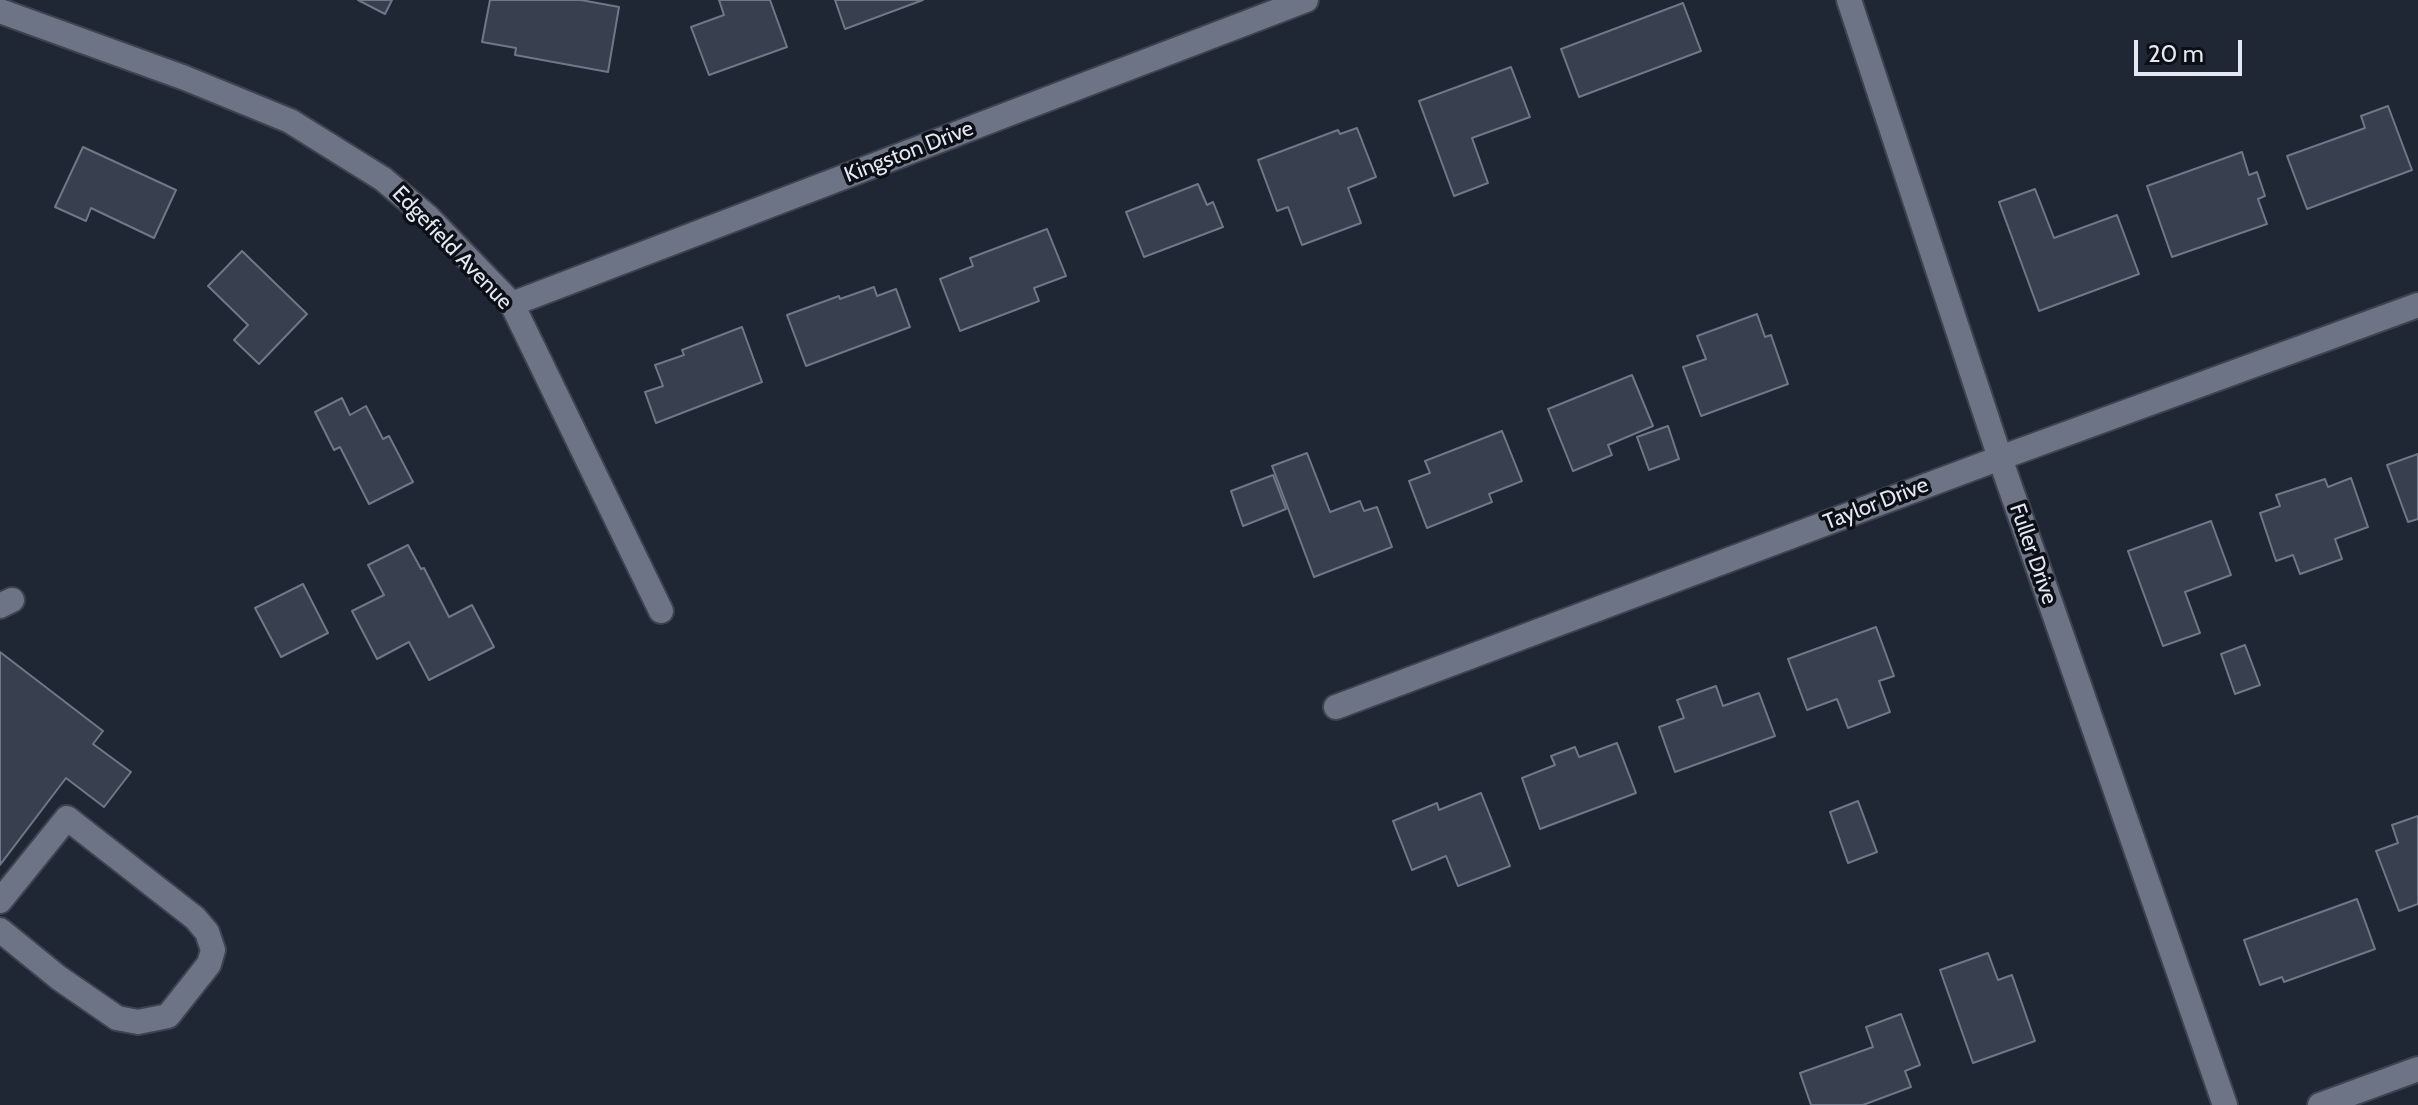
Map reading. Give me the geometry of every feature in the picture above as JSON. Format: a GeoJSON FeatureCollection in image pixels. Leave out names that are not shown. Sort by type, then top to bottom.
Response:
{"type":"FeatureCollection","features":[{"type":"Feature","properties":{"kind":"street","name":"Kingston Drive"},"geometry":{"type":"LineString","coordinates":[[512,304],[1306,0]]}},
{"type":"Feature","properties":{"kind":"street","name":"Fuller Drive"},"geometry":{"type":"LineString","coordinates":[[1849,0],[2000,458],[2225,1105]]}},
{"type":"Feature","properties":{"kind":"street","name":"Edgefield Avenue"},"geometry":{"type":"LineString","coordinates":[[0,11],[185,78],[290,121],[383,179],[428,217],[512,304],[661,611]]}},
{"type":"Feature","properties":{"kind":"street","name":"Taylor Drive"},"geometry":{"type":"LineString","coordinates":[[1336,707],[2418,305]]}},
{"type":"Feature","properties":{"kind":"street"},"geometry":{"type":"LineString","coordinates":[[0,901],[67,818],[195,918],[207,932],[213,950],[209,964],[168,1016],[138,1022],[117,1018],[59,978],[0,930]]}},
{"type":"Feature","properties":{"kind":"street"},"geometry":{"type":"LineString","coordinates":[[2320,1105],[2418,1069]]}},
{"type":"Feature","properties":{"kind":"building"},"geometry":{"type":"Polygon","coordinates":[[[358,0],[392,0],[385,14],[358,0]]]}},
{"type":"Feature","properties":{"kind":"building"},"geometry":{"type":"Polygon","coordinates":[[[490,0],[581,0],[619,7],[608,72],[515,55],[516,48],[482,42],[490,0]]]}},
{"type":"Feature","properties":{"kind":"building"},"geometry":{"type":"Polygon","coordinates":[[[719,0],[770,0],[787,47],[709,75],[691,27],[724,15],[719,0]]]}},
{"type":"Feature","properties":{"kind":"building"},"geometry":{"type":"Polygon","coordinates":[[[835,0],[923,0],[845,29],[835,0]]]}},
{"type":"Feature","properties":{"kind":"building"},"geometry":{"type":"Polygon","coordinates":[[[1683,3],[1701,51],[1579,97],[1561,49],[1683,3]]]}},
{"type":"Feature","properties":{"kind":"building"},"geometry":{"type":"Polygon","coordinates":[[[1511,67],[1530,117],[1472,138],[1488,183],[1454,196],[1419,101],[1511,67]]]}},
{"type":"Feature","properties":{"kind":"building"},"geometry":{"type":"Polygon","coordinates":[[[2388,106],[2412,170],[2307,209],[2287,156],[2365,128],[2361,116],[2388,106]]]}},
{"type":"Feature","properties":{"kind":"building"},"geometry":{"type":"Polygon","coordinates":[[[1357,128],[1376,177],[1348,188],[1361,223],[1302,245],[1288,207],[1277,211],[1258,160],[1338,130],[1340,134],[1357,128]]]}},
{"type":"Feature","properties":{"kind":"building"},"geometry":{"type":"Polygon","coordinates":[[[83,147],[176,190],[154,238],[91,208],[86,221],[55,207],[83,147]]]}},
{"type":"Feature","properties":{"kind":"building"},"geometry":{"type":"Polygon","coordinates":[[[2242,152],[2249,175],[2257,172],[2265,196],[2258,199],[2267,224],[2172,257],[2147,186],[2242,152]]]}},
{"type":"Feature","properties":{"kind":"building"},"geometry":{"type":"Polygon","coordinates":[[[1198,184],[1207,205],[1213,202],[1223,227],[1144,257],[1126,212],[1198,184]]]}},
{"type":"Feature","properties":{"kind":"building"},"geometry":{"type":"Polygon","coordinates":[[[2035,189],[2054,238],[2117,215],[2139,274],[2039,311],[1999,202],[2035,189]]]}},
{"type":"Feature","properties":{"kind":"building"},"geometry":{"type":"Polygon","coordinates":[[[1047,229],[1066,276],[1034,288],[1039,301],[960,331],[940,279],[973,266],[970,258],[1047,229]]]}},
{"type":"Feature","properties":{"kind":"building"},"geometry":{"type":"Polygon","coordinates":[[[242,251],[307,314],[259,364],[234,340],[248,325],[208,286],[242,251]]]}},
{"type":"Feature","properties":{"kind":"building"},"geometry":{"type":"Polygon","coordinates":[[[874,287],[877,296],[896,289],[910,327],[806,366],[787,315],[874,287]]]}},
{"type":"Feature","properties":{"kind":"building"},"geometry":{"type":"Polygon","coordinates":[[[1757,314],[1765,337],[1771,335],[1788,384],[1701,416],[1683,367],[1706,359],[1697,336],[1757,314]]]}},
{"type":"Feature","properties":{"kind":"building"},"geometry":{"type":"Polygon","coordinates":[[[742,327],[762,382],[656,423],[645,392],[663,386],[655,365],[684,355],[682,350],[742,327]]]}},
{"type":"Feature","properties":{"kind":"building"},"geometry":{"type":"Polygon","coordinates":[[[1632,375],[1653,426],[1608,445],[1612,455],[1573,471],[1548,409],[1632,375]]]}},
{"type":"Feature","properties":{"kind":"building"},"geometry":{"type":"Polygon","coordinates":[[[342,398],[350,415],[366,406],[383,439],[389,436],[413,482],[369,504],[340,447],[334,450],[315,412],[342,398]]]}},
{"type":"Feature","properties":{"kind":"building"},"geometry":{"type":"Polygon","coordinates":[[[1668,426],[1679,459],[1649,470],[1637,437],[1668,426]]]}},
{"type":"Feature","properties":{"kind":"building"},"geometry":{"type":"Polygon","coordinates":[[[1502,431],[1522,481],[1489,494],[1492,502],[1427,528],[1409,481],[1430,473],[1425,461],[1502,431]]]}},
{"type":"Feature","properties":{"kind":"building"},"geometry":{"type":"Polygon","coordinates":[[[1307,453],[1330,512],[1360,501],[1364,511],[1377,507],[1392,547],[1314,577],[1272,466],[1307,453]]]}},
{"type":"Feature","properties":{"kind":"building"},"geometry":{"type":"Polygon","coordinates":[[[2418,454],[2418,519],[2408,522],[2387,465],[2418,454]]]}},
{"type":"Feature","properties":{"kind":"building"},"geometry":{"type":"Polygon","coordinates":[[[1273,475],[1286,509],[1243,526],[1231,491],[1273,475]]]}},
{"type":"Feature","properties":{"kind":"building"},"geometry":{"type":"Polygon","coordinates":[[[2351,478],[2368,527],[2335,539],[2342,559],[2300,574],[2293,555],[2276,561],[2260,513],[2280,506],[2276,495],[2325,479],[2328,487],[2351,478]]]}},
{"type":"Feature","properties":{"kind":"building"},"geometry":{"type":"Polygon","coordinates":[[[2211,521],[2231,575],[2185,592],[2200,633],[2163,646],[2128,551],[2211,521]]]}},
{"type":"Feature","properties":{"kind":"building"},"geometry":{"type":"Polygon","coordinates":[[[408,545],[421,569],[424,568],[449,617],[472,605],[494,647],[429,680],[409,642],[377,659],[352,611],[384,595],[368,565],[408,545]]]}},
{"type":"Feature","properties":{"kind":"building"},"geometry":{"type":"Polygon","coordinates":[[[303,584],[328,633],[281,657],[255,608],[303,584]]]}},
{"type":"Feature","properties":{"kind":"building"},"geometry":{"type":"Polygon","coordinates":[[[1876,627],[1894,676],[1879,681],[1890,712],[1848,728],[1837,699],[1807,710],[1788,659],[1876,627]]]}},
{"type":"Feature","properties":{"kind":"building"},"geometry":{"type":"Polygon","coordinates":[[[2245,645],[2260,685],[2235,694],[2221,654],[2245,645]]]}},
{"type":"Feature","properties":{"kind":"building"},"geometry":{"type":"Polygon","coordinates":[[[0,652],[103,731],[93,744],[131,772],[104,807],[66,778],[0,865],[0,652]]]}},
{"type":"Feature","properties":{"kind":"building"},"geometry":{"type":"Polygon","coordinates":[[[1716,686],[1723,706],[1759,693],[1775,736],[1675,772],[1659,727],[1684,718],[1677,700],[1716,686]]]}},
{"type":"Feature","properties":{"kind":"building"},"geometry":{"type":"Polygon","coordinates":[[[1617,743],[1636,793],[1540,829],[1522,778],[1555,765],[1551,756],[1575,747],[1579,757],[1617,743]]]}},
{"type":"Feature","properties":{"kind":"building"},"geometry":{"type":"Polygon","coordinates":[[[1481,793],[1510,866],[1458,886],[1446,856],[1412,870],[1393,821],[1437,803],[1439,810],[1481,793]]]}},
{"type":"Feature","properties":{"kind":"building"},"geometry":{"type":"Polygon","coordinates":[[[1858,801],[1877,852],[1848,863],[1830,812],[1858,801]]]}},
{"type":"Feature","properties":{"kind":"building"},"geometry":{"type":"Polygon","coordinates":[[[2418,816],[2418,904],[2399,911],[2376,851],[2398,843],[2392,825],[2418,816]]]}},
{"type":"Feature","properties":{"kind":"building"},"geometry":{"type":"Polygon","coordinates":[[[2357,899],[2375,949],[2284,982],[2282,977],[2260,985],[2244,940],[2357,899]]]}},
{"type":"Feature","properties":{"kind":"building"},"geometry":{"type":"Polygon","coordinates":[[[1988,953],[1998,980],[2012,975],[2035,1041],[1973,1063],[1940,970],[1988,953]]]}},
{"type":"Feature","properties":{"kind":"building"},"geometry":{"type":"Polygon","coordinates":[[[1901,1014],[1920,1065],[1905,1071],[1911,1087],[1863,1105],[1811,1105],[1800,1073],[1873,1047],[1866,1027],[1901,1014]]]}}]}
